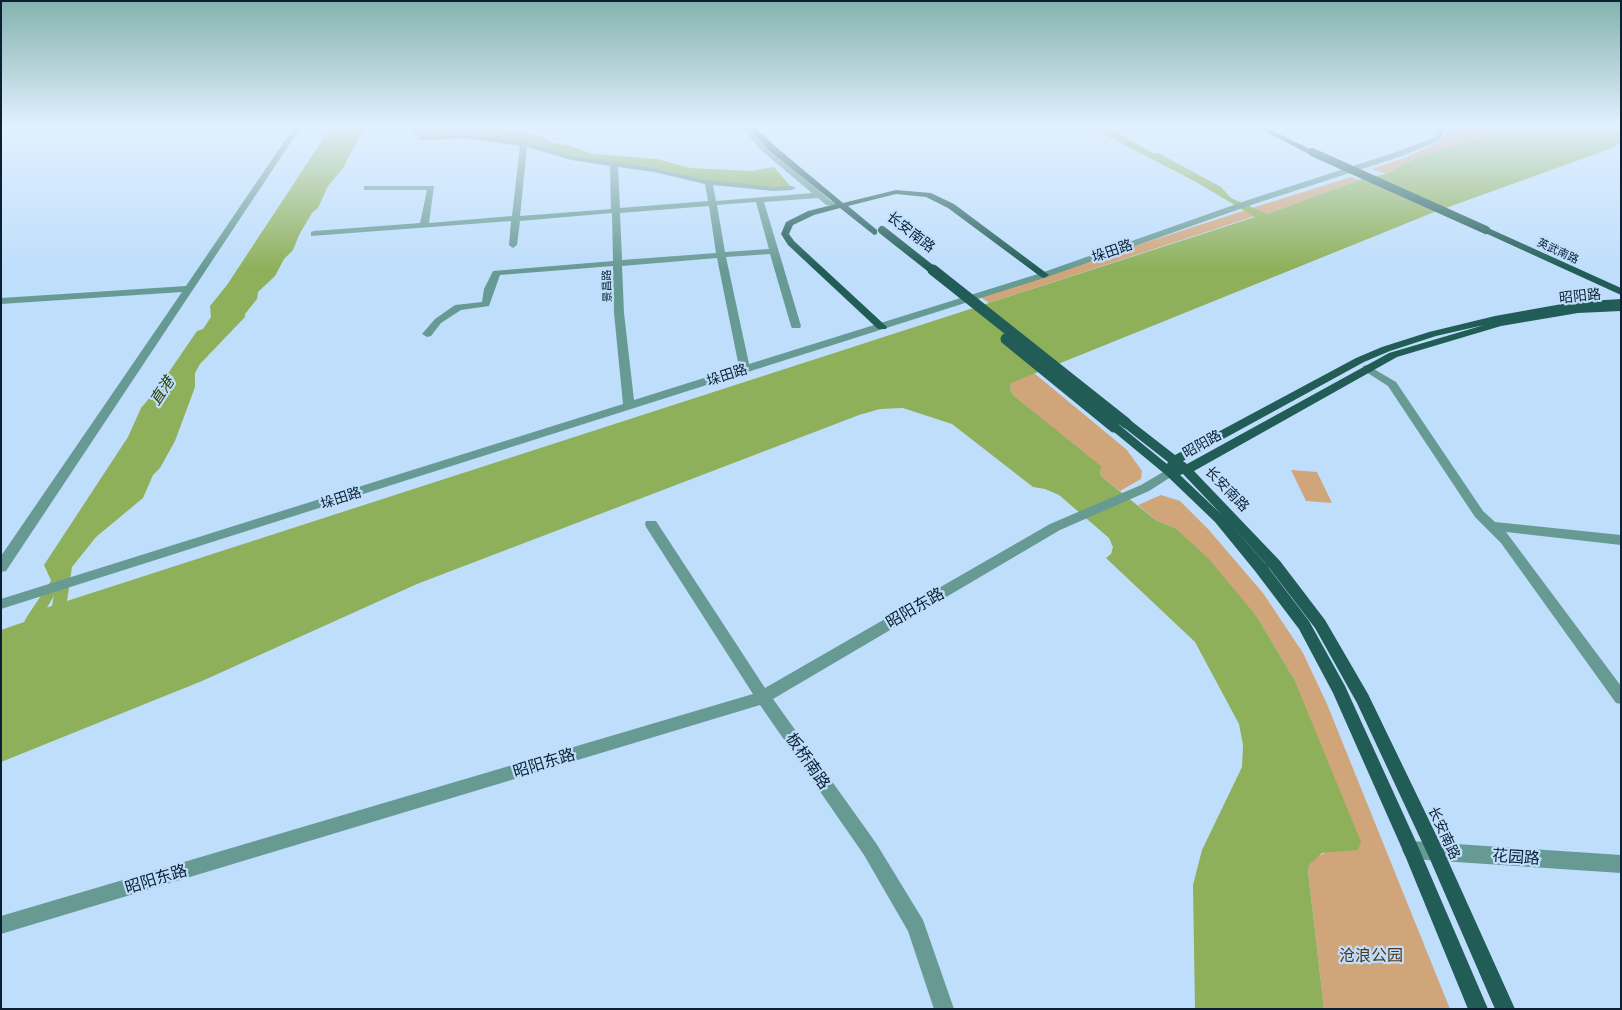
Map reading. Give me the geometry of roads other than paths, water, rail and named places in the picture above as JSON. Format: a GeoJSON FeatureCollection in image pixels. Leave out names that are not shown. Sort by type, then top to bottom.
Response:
{"type":"FeatureCollection","features":[{"type":"Feature","properties":{"kind":"main road","name":"长安南路"},"geometry":{"type":"LineString","coordinates":[[806,174],[846,204]]}},
{"type":"Feature","properties":{"kind":"main road","name":"长安南路"},"geometry":{"type":"LineString","coordinates":[[812,174],[878,231],[1120,425],[1177,468],[1275,565],[1320,624],[1363,699],[1435,851],[1505,1009]]}},
{"type":"Feature","properties":{"kind":"main road"},"geometry":{"type":"LineString","coordinates":[[1367,174],[1489,229]]}},
{"type":"Feature","properties":{"kind":"main road"},"geometry":{"type":"LineString","coordinates":[[882,327],[791,243],[785,234],[789,224],[796,219],[846,204],[896,192],[928,195],[951,206],[1044,275]]}},
{"type":"Feature","properties":{"kind":"main road","name":"英武南路"},"geometry":{"type":"LineString","coordinates":[[1489,229],[1621,285]]}},
{"type":"Feature","properties":{"kind":"main road","name":"英武南路"},"geometry":{"type":"LineString","coordinates":[[1489,229],[1621,292]]}},
{"type":"Feature","properties":{"kind":"main road","name":"昭阳路"},"geometry":{"type":"LineString","coordinates":[[1177,468],[1360,360],[1386,349],[1434,334],[1495,319],[1573,305],[1621,302]]}},
{"type":"Feature","properties":{"kind":"main road","name":"昭阳路"},"geometry":{"type":"LineString","coordinates":[[1177,468],[1393,355],[1500,323],[1578,310],[1621,308]]}},
{"type":"Feature","properties":{"kind":"main road","name":"长安南路"},"geometry":{"type":"LineString","coordinates":[[1177,468],[1248,553],[1304,626],[1340,691],[1411,850],[1478,1009]]}},
{"type":"Feature","properties":{"kind":"street"},"geometry":{"type":"LineString","coordinates":[[1,567],[266,174]]}},
{"type":"Feature","properties":{"kind":"street"},"geometry":{"type":"LineString","coordinates":[[512,245],[521,174]]}},
{"type":"Feature","properties":{"kind":"street","name":"景昌路"},"geometry":{"type":"LineString","coordinates":[[614,174],[619,313],[629,406]]}},
{"type":"Feature","properties":{"kind":"street"},"geometry":{"type":"LineString","coordinates":[[673,174],[709,182],[773,189],[792,188]]}},
{"type":"Feature","properties":{"kind":"street"},"geometry":{"type":"LineString","coordinates":[[794,174],[829,203],[846,204]]}},
{"type":"Feature","properties":{"kind":"street","name":"垛田路"},"geometry":{"type":"LineString","coordinates":[[7,602],[1044,275],[1242,205],[1338,174]]}},
{"type":"Feature","properties":{"kind":"street"},"geometry":{"type":"LineString","coordinates":[[709,182],[721,255],[746,369]]}},
{"type":"Feature","properties":{"kind":"street"},"geometry":{"type":"LineString","coordinates":[[367,188],[431,188],[424,225]]}},
{"type":"Feature","properties":{"kind":"street"},"geometry":{"type":"LineString","coordinates":[[314,234],[819,195]]}},
{"type":"Feature","properties":{"kind":"street"},"geometry":{"type":"LineString","coordinates":[[759,200],[772,251],[796,326]]}},
{"type":"Feature","properties":{"kind":"street"},"geometry":{"type":"LineString","coordinates":[[427,334],[438,321],[458,307],[486,304],[489,288],[496,274],[772,251]]}},
{"type":"Feature","properties":{"kind":"street"},"geometry":{"type":"LineString","coordinates":[[1,301],[188,289]]}},
{"type":"Feature","properties":{"kind":"street"},"geometry":{"type":"LineString","coordinates":[[1367,368],[1392,384],[1478,514],[1506,540],[1621,698]]}},
{"type":"Feature","properties":{"kind":"street","name":"昭阳东路"},"geometry":{"type":"LineString","coordinates":[[1,925],[763,697],[1055,527],[1145,488],[1177,468]]}},
{"type":"Feature","properties":{"kind":"street","name":"板桥南路"},"geometry":{"type":"LineString","coordinates":[[651,524],[763,697],[870,849],[916,927],[944,1009]]}},
{"type":"Feature","properties":{"kind":"street"},"geometry":{"type":"LineString","coordinates":[[1491,526],[1621,540]]}},
{"type":"Feature","properties":{"kind":"street","name":"花园路"},"geometry":{"type":"LineString","coordinates":[[1411,850],[1621,864]]}},
{"type":"Feature","properties":{"kind":"water"},"geometry":{"type":"Polygon","coordinates":[[[300,174],[338,174],[328,186],[318,208],[312,213],[299,235],[293,250],[284,259],[275,276],[258,292],[257,299],[245,314],[245,317],[200,364],[195,373],[195,387],[175,441],[160,468],[153,475],[143,498],[96,537],[72,567],[67,601],[1255,217],[1181,174],[1197,174],[1221,187],[1231,198],[1267,214],[1359,180],[1385,174],[1540,174],[1432,213],[1011,383],[1010,390],[1013,395],[1102,467],[1100,473],[1102,477],[1157,521],[1175,528],[1208,558],[1257,617],[1294,679],[1361,842],[1358,850],[1322,853],[1310,864],[1308,871],[1324,1009],[1195,1009],[1193,885],[1202,850],[1242,767],[1243,745],[1239,724],[1195,642],[1106,558],[1111,554],[1113,547],[1109,538],[1059,495],[1045,489],[1033,487],[952,424],[903,408],[880,409],[859,415],[417,584],[202,681],[1,762],[1,630],[24,622],[31,612],[52,606],[55,589],[44,565],[128,437],[141,408],[158,388],[197,331],[203,329],[211,317],[210,306],[227,285],[300,174]]]}},
{"type":"Feature","properties":{"kind":"water"},"geometry":{"type":"Polygon","coordinates":[[[674,174],[780,174],[792,188],[773,189],[728,185],[674,174]]]}},
{"type":"Feature","properties":{"kind":"waterway","name":"直港"},"geometry":{"type":"LineString","coordinates":[[31,622],[57,581]]}},
{"type":"Feature","properties":{"kind":"park label","name":"沧浪公园"},"geometry":{"type":"Point","coordinates":[1371,956]}}]}
